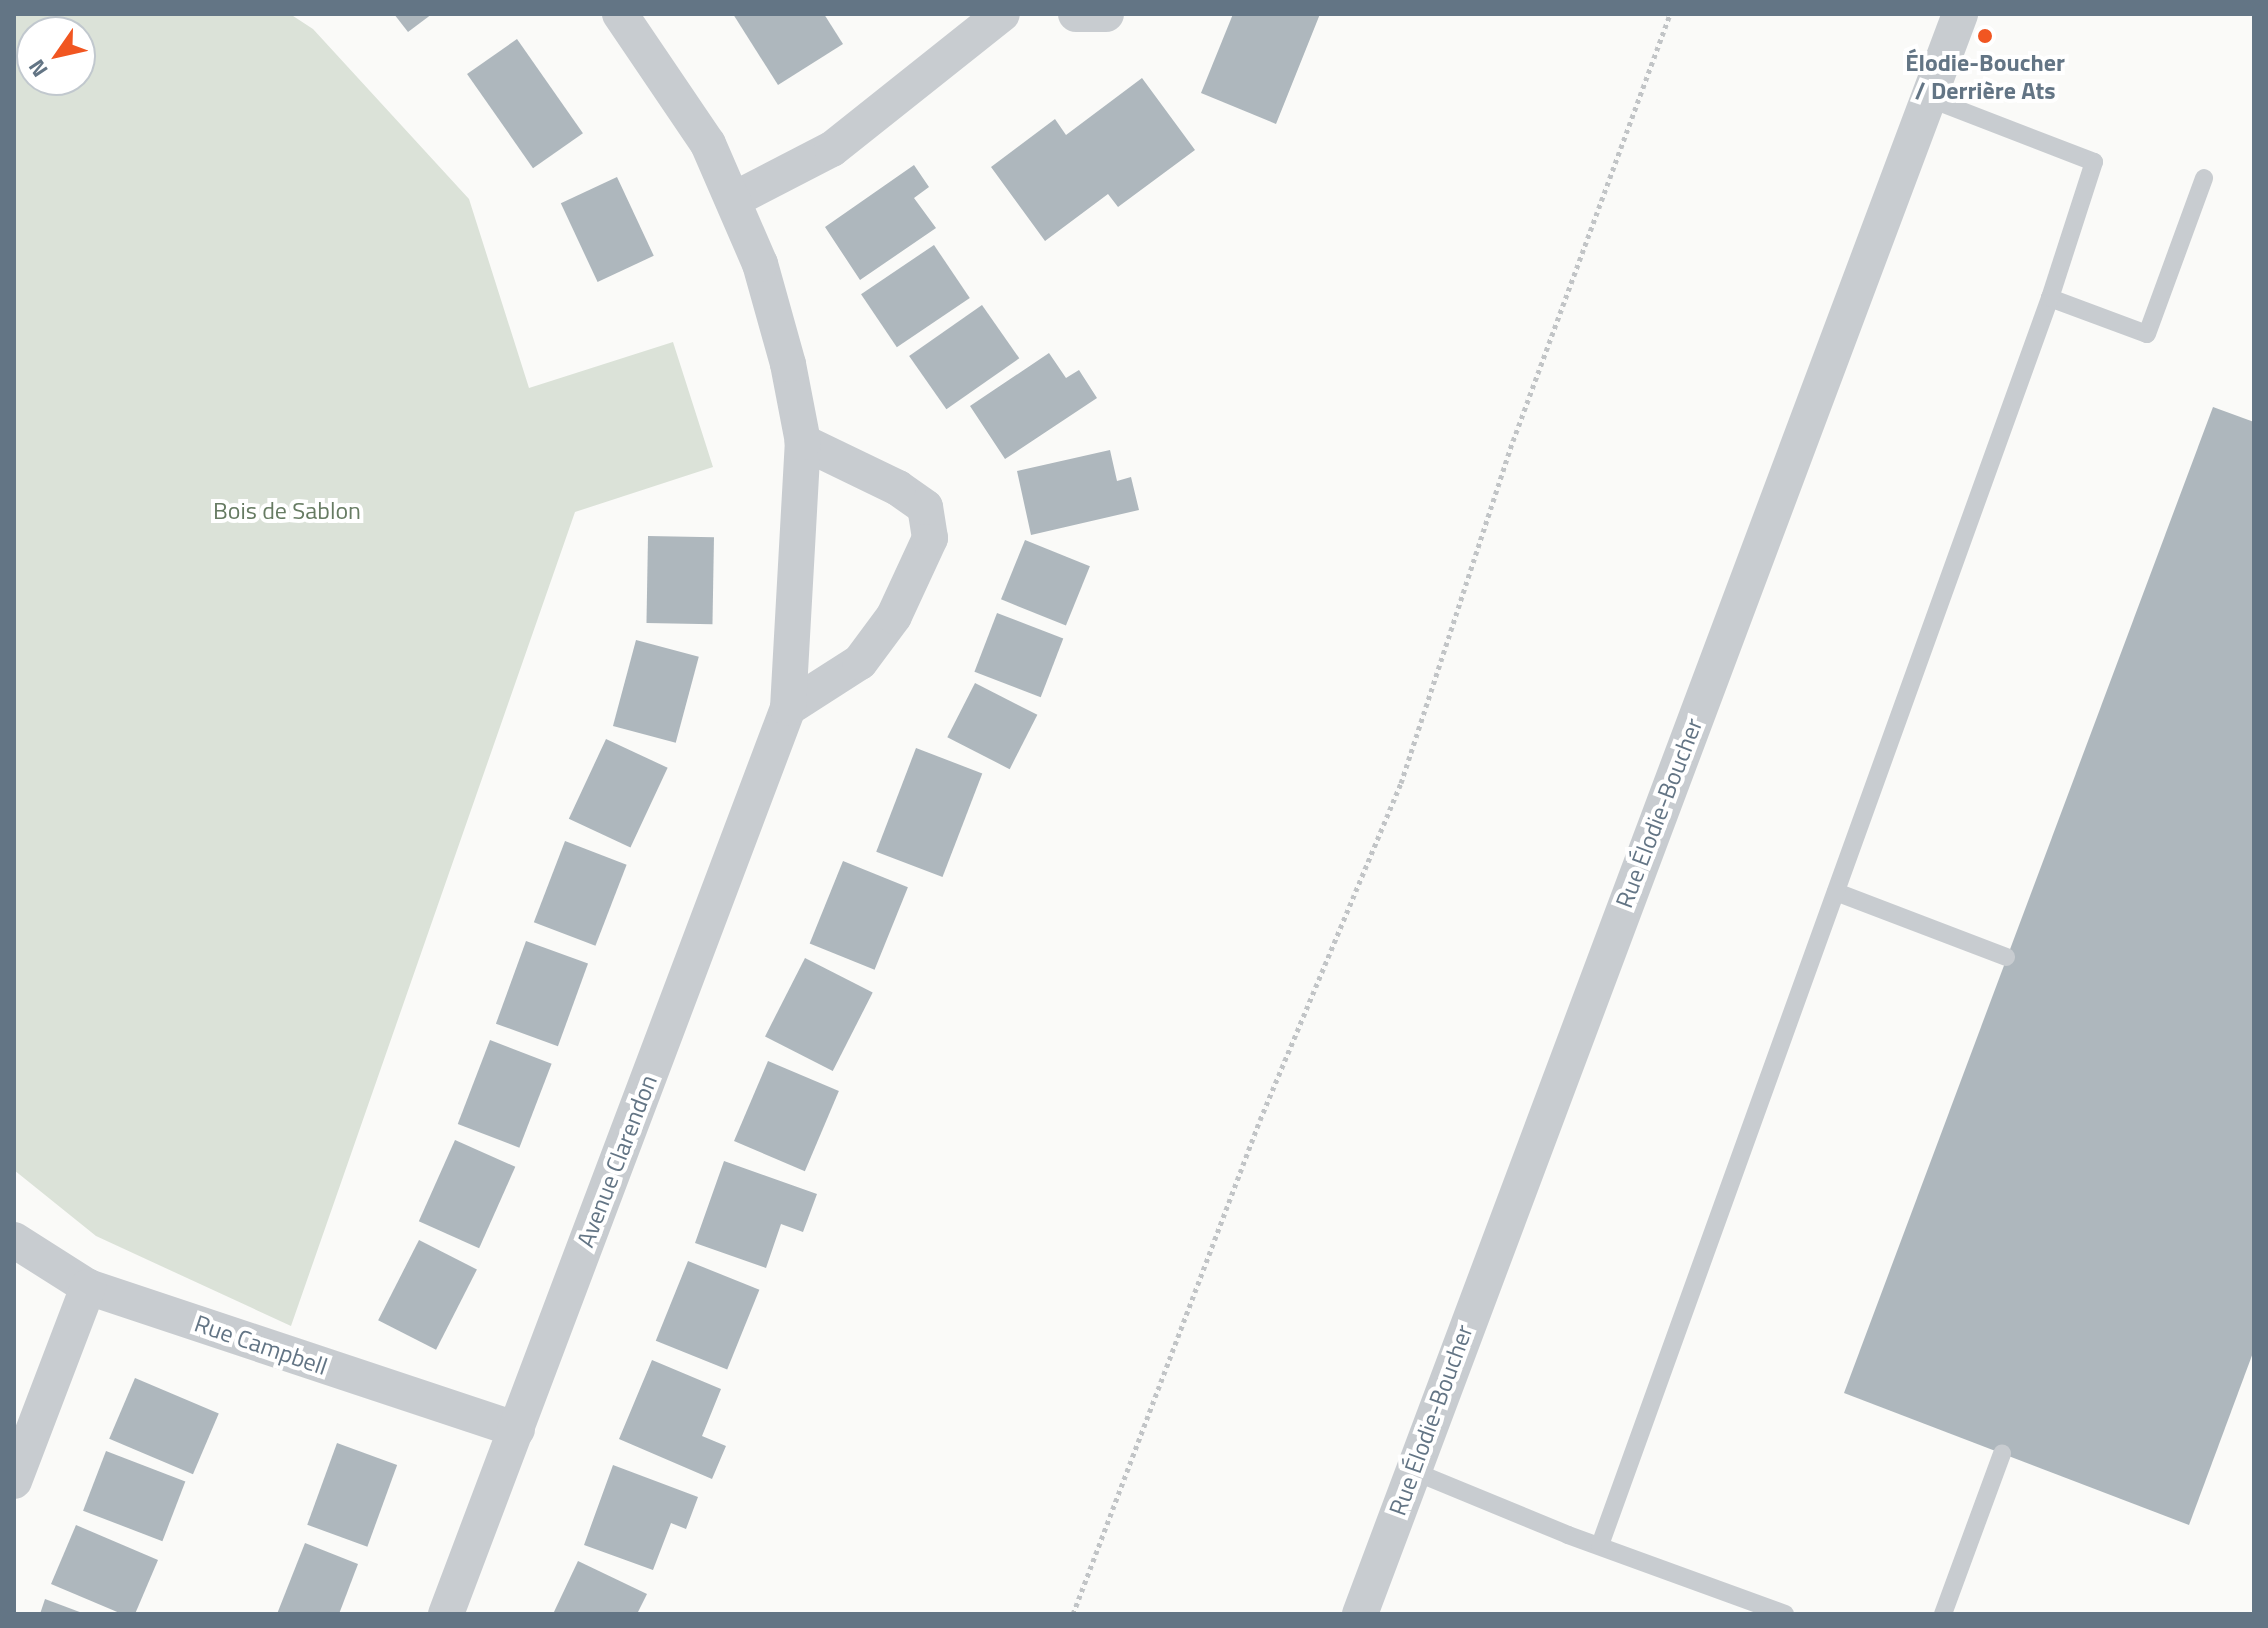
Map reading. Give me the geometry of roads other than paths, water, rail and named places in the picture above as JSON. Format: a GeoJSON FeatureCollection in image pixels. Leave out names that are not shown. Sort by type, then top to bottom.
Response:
{"type":"FeatureCollection","features":[{"type":"Feature","properties":{"kind":"street","name":"Avenue Clarendon"},"geometry":{"type":"LineString","coordinates":[[446,1614],[788,708],[803,442],[760,264],[708,144],[620,14]]}},
{"type":"Feature","properties":{"kind":"street"},"geometry":{"type":"LineString","coordinates":[[733,200],[832,149],[1002,14]]}},
{"type":"Feature","properties":{"kind":"street"},"geometry":{"type":"LineString","coordinates":[[1076,14],[1106,14]]}},
{"type":"Feature","properties":{"kind":"street","name":"Rue Élodie-Boucher"},"geometry":{"type":"LineString","coordinates":[[1360,1614],[1960,14]]}},
{"type":"Feature","properties":{"kind":"street"},"geometry":{"type":"LineString","coordinates":[[788,708],[860,662],[894,616],[930,538],[925,507],[898,488],[803,442]]}},
{"type":"Feature","properties":{"kind":"street","name":"Rue Campbell"},"geometry":{"type":"LineString","coordinates":[[14,1240],[88,1287],[517,1430]]}},
{"type":"Feature","properties":{"kind":"street"},"geometry":{"type":"LineString","coordinates":[[14,1481],[88,1287]]}},
{"type":"Feature","properties":{"kind":"lane"},"geometry":{"type":"LineString","coordinates":[[1600,1545],[2050,298],[2094,162],[1928,98]]}},
{"type":"Feature","properties":{"kind":"lane"},"geometry":{"type":"LineString","coordinates":[[2050,298],[2147,334],[2204,178]]}},
{"type":"Feature","properties":{"kind":"lane"},"geometry":{"type":"LineString","coordinates":[[1836,892],[2006,957]]}},
{"type":"Feature","properties":{"kind":"lane"},"geometry":{"type":"LineString","coordinates":[[1943,1614],[2002,1454]]}},
{"type":"Feature","properties":{"kind":"lane"},"geometry":{"type":"LineString","coordinates":[[1413,1471],[1785,1614]]}},
{"type":"Feature","properties":{"kind":"place","name":"Élodie-Boucher / Derrière Ats"},"geometry":{"type":"Point","coordinates":[1985,36]}},
{"type":"Feature","properties":{"kind":"park label","name":"Bois de Sablon"},"geometry":{"type":"Point","coordinates":[287,511]}}]}
